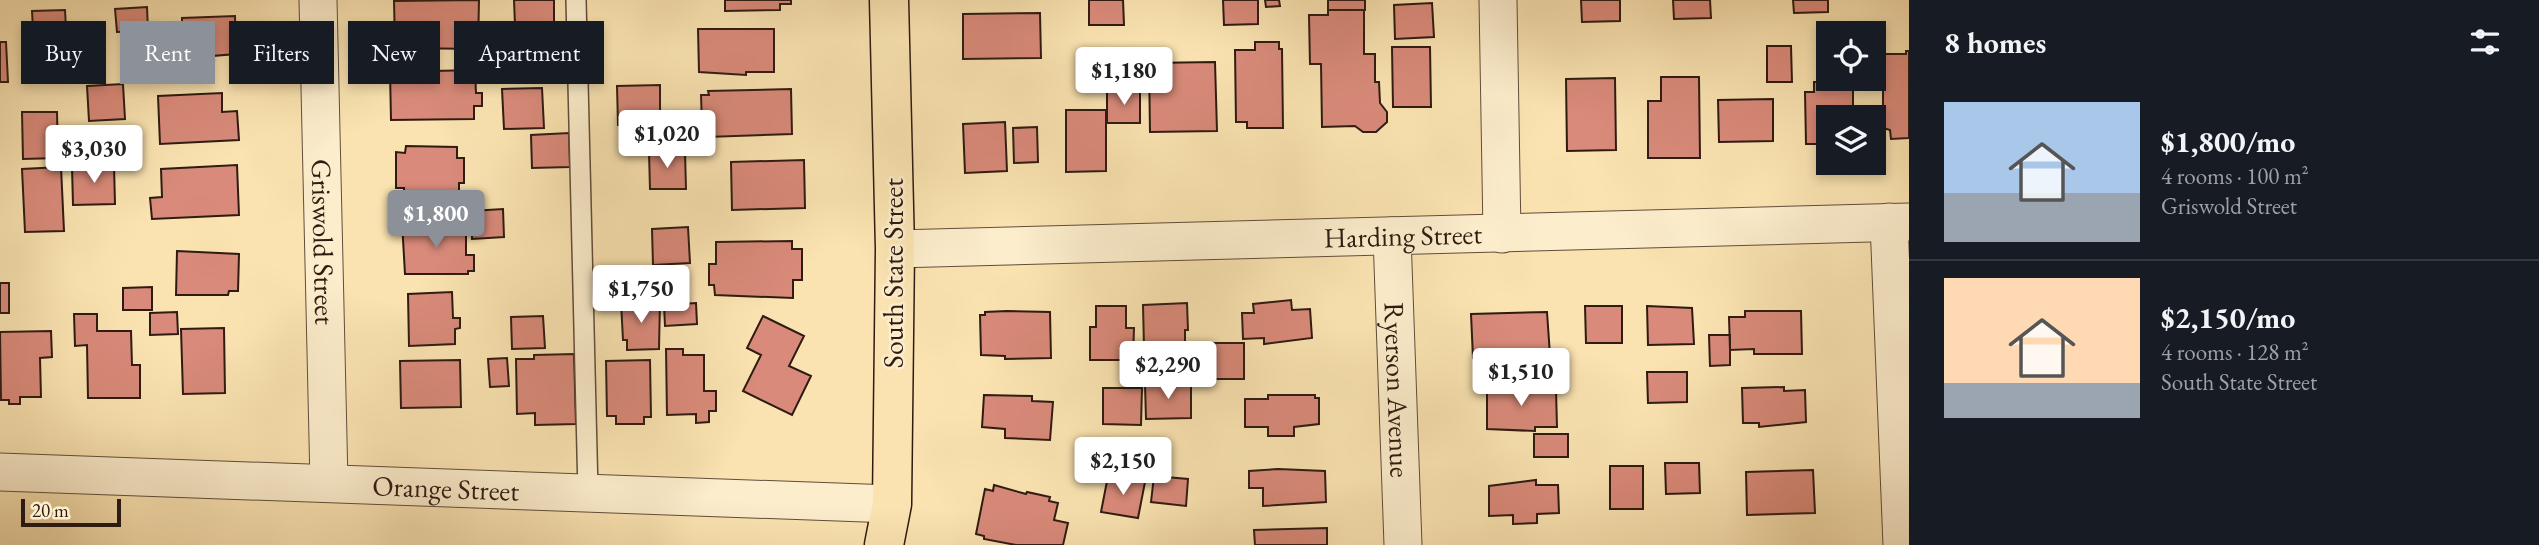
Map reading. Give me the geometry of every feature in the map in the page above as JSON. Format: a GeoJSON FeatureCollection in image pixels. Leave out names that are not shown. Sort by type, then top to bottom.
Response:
{"type":"FeatureCollection","features":[{"type":"Feature","properties":{"kind":"main road","name":"South State Street"},"geometry":{"type":"LineString","coordinates":[[884,545],[892,504],[895,249],[889,0]]}},
{"type":"Feature","properties":{"kind":"street","name":"Griswold Street"},"geometry":{"type":"LineString","coordinates":[[318,0],[329,483]]}},
{"type":"Feature","properties":{"kind":"street"},"geometry":{"type":"LineString","coordinates":[[1499,0],[1502,234]]}},
{"type":"Feature","properties":{"kind":"street","name":"Harding Street"},"geometry":{"type":"LineString","coordinates":[[895,249],[1899,222]]}},
{"type":"Feature","properties":{"kind":"street"},"geometry":{"type":"LineString","coordinates":[[1899,222],[1902,545]]}},
{"type":"Feature","properties":{"kind":"street","name":"Ryerson Avenue"},"geometry":{"type":"LineString","coordinates":[[1392,236],[1403,545]]}},
{"type":"Feature","properties":{"kind":"street","name":"Orange Street"},"geometry":{"type":"LineString","coordinates":[[0,472],[892,504]]}},
{"type":"Feature","properties":{"kind":"lane"},"geometry":{"type":"LineString","coordinates":[[576,0],[588,493]]}},
{"type":"Feature","properties":{"kind":"building"},"geometry":{"type":"Polygon","coordinates":[[[479,0],[479,21],[454,21],[454,49],[440,48],[440,21],[394,21],[394,1],[479,0]]]}},
{"type":"Feature","properties":{"kind":"building"},"geometry":{"type":"Polygon","coordinates":[[[514,0],[554,0],[554,21],[515,21],[514,0]]]}},
{"type":"Feature","properties":{"kind":"building"},"geometry":{"type":"Polygon","coordinates":[[[725,0],[791,0],[791,4],[780,4],[780,10],[725,11],[725,0]]]}},
{"type":"Feature","properties":{"kind":"building"},"geometry":{"type":"Polygon","coordinates":[[[1089,0],[1123,0],[1124,25],[1089,25],[1089,0]]]}},
{"type":"Feature","properties":{"kind":"building"},"geometry":{"type":"Polygon","coordinates":[[[1223,0],[1258,0],[1258,24],[1224,25],[1223,0]]]}},
{"type":"Feature","properties":{"kind":"building"},"geometry":{"type":"Polygon","coordinates":[[[1265,0],[1279,0],[1280,6],[1266,7],[1265,0]]]}},
{"type":"Feature","properties":{"kind":"building"},"geometry":{"type":"Polygon","coordinates":[[[1328,0],[1365,0],[1365,10],[1328,10],[1328,0]]]}},
{"type":"Feature","properties":{"kind":"building"},"geometry":{"type":"Polygon","coordinates":[[[1581,0],[1620,0],[1620,21],[1582,22],[1581,0]]]}},
{"type":"Feature","properties":{"kind":"building"},"geometry":{"type":"Polygon","coordinates":[[[1673,0],[1710,0],[1711,18],[1674,19],[1673,0]]]}},
{"type":"Feature","properties":{"kind":"building"},"geometry":{"type":"Polygon","coordinates":[[[1793,0],[1828,0],[1828,12],[1794,13],[1793,0]]]}},
{"type":"Feature","properties":{"kind":"building"},"geometry":{"type":"Polygon","coordinates":[[[1432,3],[1434,37],[1395,39],[1394,5],[1432,3]]]}},
{"type":"Feature","properties":{"kind":"building"},"geometry":{"type":"Polygon","coordinates":[[[147,7],[148,21],[120,21],[120,32],[117,32],[115,9],[147,7]]]}},
{"type":"Feature","properties":{"kind":"building"},"geometry":{"type":"Polygon","coordinates":[[[65,10],[66,21],[33,21],[32,11],[65,10]]]}},
{"type":"Feature","properties":{"kind":"building"},"geometry":{"type":"Polygon","coordinates":[[[1328,10],[1364,10],[1364,54],[1375,54],[1375,82],[1379,82],[1380,103],[1387,112],[1387,122],[1376,132],[1363,132],[1355,126],[1322,127],[1321,64],[1310,64],[1309,15],[1328,15],[1328,10]]]}},
{"type":"Feature","properties":{"kind":"building"},"geometry":{"type":"Polygon","coordinates":[[[1040,13],[1041,58],[963,59],[963,14],[1040,13]]]}},
{"type":"Feature","properties":{"kind":"building"},"geometry":{"type":"Polygon","coordinates":[[[235,16],[235,21],[229,21],[229,55],[215,56],[215,21],[182,21],[182,18],[235,16]]]}},
{"type":"Feature","properties":{"kind":"building"},"geometry":{"type":"Polygon","coordinates":[[[698,29],[774,29],[774,72],[746,72],[746,75],[699,72],[698,29]]]}},
{"type":"Feature","properties":{"kind":"building"},"geometry":{"type":"Polygon","coordinates":[[[0,42],[6,42],[8,82],[0,82],[0,42]]]}},
{"type":"Feature","properties":{"kind":"building"},"geometry":{"type":"Polygon","coordinates":[[[1255,42],[1279,42],[1279,49],[1282,49],[1283,128],[1247,128],[1247,122],[1236,122],[1235,50],[1255,50],[1255,42]]]}},
{"type":"Feature","properties":{"kind":"building"},"geometry":{"type":"Polygon","coordinates":[[[1767,46],[1791,46],[1792,82],[1767,82],[1767,46]]]}},
{"type":"Feature","properties":{"kind":"building"},"geometry":{"type":"Polygon","coordinates":[[[1392,47],[1430,47],[1431,107],[1393,107],[1392,47]]]}},
{"type":"Feature","properties":{"kind":"building"},"geometry":{"type":"Polygon","coordinates":[[[1906,51],[1909,51],[1909,138],[1891,139],[1890,130],[1886,129],[1886,105],[1883,105],[1883,91],[1886,91],[1886,54],[1906,54],[1906,51]]]}},
{"type":"Feature","properties":{"kind":"building"},"geometry":{"type":"Polygon","coordinates":[[[1215,62],[1217,131],[1150,132],[1149,63],[1215,62]]]}},
{"type":"Feature","properties":{"kind":"building"},"geometry":{"type":"Polygon","coordinates":[[[454,70],[454,84],[476,84],[476,93],[482,93],[482,106],[474,106],[474,119],[391,120],[390,84],[440,84],[440,71],[454,70]]]}},
{"type":"Feature","properties":{"kind":"building"},"geometry":{"type":"Polygon","coordinates":[[[1661,77],[1699,77],[1700,158],[1648,158],[1648,101],[1661,101],[1661,77]]]}},
{"type":"Feature","properties":{"kind":"building"},"geometry":{"type":"Polygon","coordinates":[[[1615,78],[1616,150],[1567,151],[1566,79],[1615,78]]]}},
{"type":"Feature","properties":{"kind":"building"},"geometry":{"type":"Polygon","coordinates":[[[1814,82],[1816,91],[1853,91],[1853,105],[1816,105],[1816,144],[1806,144],[1805,92],[1814,92],[1814,82]]]}},
{"type":"Feature","properties":{"kind":"building"},"geometry":{"type":"Polygon","coordinates":[[[123,84],[125,119],[89,121],[87,86],[123,84]]]}},
{"type":"Feature","properties":{"kind":"building"},"geometry":{"type":"Polygon","coordinates":[[[660,85],[660,123],[618,125],[617,86],[660,85]]]}},
{"type":"Feature","properties":{"kind":"building"},"geometry":{"type":"Polygon","coordinates":[[[542,88],[544,128],[504,129],[502,89],[542,88]]]}},
{"type":"Feature","properties":{"kind":"building"},"geometry":{"type":"Polygon","coordinates":[[[791,89],[792,134],[707,137],[707,125],[702,125],[701,95],[709,95],[708,91],[791,89]]]}},
{"type":"Feature","properties":{"kind":"building"},"geometry":{"type":"Polygon","coordinates":[[[1107,91],[1140,91],[1140,123],[1107,123],[1107,91]]]}},
{"type":"Feature","properties":{"kind":"building"},"geometry":{"type":"Polygon","coordinates":[[[222,93],[222,112],[237,111],[239,140],[160,144],[158,96],[222,93]]]}},
{"type":"Feature","properties":{"kind":"building"},"geometry":{"type":"Polygon","coordinates":[[[1773,99],[1773,141],[1719,142],[1718,100],[1773,99]]]}},
{"type":"Feature","properties":{"kind":"building"},"geometry":{"type":"Polygon","coordinates":[[[1066,110],[1106,110],[1106,171],[1066,172],[1066,110]]]}},
{"type":"Feature","properties":{"kind":"building"},"geometry":{"type":"Polygon","coordinates":[[[22,112],[57,112],[58,158],[23,159],[22,112]]]}},
{"type":"Feature","properties":{"kind":"building"},"geometry":{"type":"Polygon","coordinates":[[[1005,122],[1007,171],[965,173],[963,124],[1005,122]]]}},
{"type":"Feature","properties":{"kind":"building"},"geometry":{"type":"Polygon","coordinates":[[[1037,127],[1038,162],[1014,163],[1013,128],[1037,127]]]}},
{"type":"Feature","properties":{"kind":"building"},"geometry":{"type":"Polygon","coordinates":[[[569,133],[570,167],[532,168],[531,135],[569,133]]]}},
{"type":"Feature","properties":{"kind":"building"},"geometry":{"type":"Polygon","coordinates":[[[406,146],[457,147],[457,158],[464,158],[464,183],[459,183],[459,191],[404,191],[404,188],[396,188],[396,152],[405,153],[406,146]]]}},
{"type":"Feature","properties":{"kind":"building"},"geometry":{"type":"Polygon","coordinates":[[[649,152],[685,152],[686,189],[650,189],[649,152]]]}},
{"type":"Feature","properties":{"kind":"building"},"geometry":{"type":"Polygon","coordinates":[[[804,160],[805,208],[732,210],[731,162],[804,160]]]}},
{"type":"Feature","properties":{"kind":"building"},"geometry":{"type":"Polygon","coordinates":[[[114,165],[115,204],[73,205],[72,167],[114,165]]]}},
{"type":"Feature","properties":{"kind":"building"},"geometry":{"type":"Polygon","coordinates":[[[237,165],[239,215],[152,219],[150,198],[162,197],[161,169],[237,165]]]}},
{"type":"Feature","properties":{"kind":"building"},"geometry":{"type":"Polygon","coordinates":[[[61,167],[64,231],[25,232],[22,169],[61,167]]]}},
{"type":"Feature","properties":{"kind":"building"},"geometry":{"type":"Polygon","coordinates":[[[503,209],[504,237],[472,239],[471,211],[503,209]]]}},
{"type":"Feature","properties":{"kind":"building"},"geometry":{"type":"Polygon","coordinates":[[[402,222],[417,222],[417,227],[466,227],[466,255],[474,255],[474,271],[468,271],[468,274],[405,274],[402,222]]]}},
{"type":"Feature","properties":{"kind":"building"},"geometry":{"type":"Polygon","coordinates":[[[688,227],[690,263],[653,265],[652,229],[688,227]]]}},
{"type":"Feature","properties":{"kind":"building"},"geometry":{"type":"Polygon","coordinates":[[[792,241],[792,249],[802,249],[802,280],[793,280],[793,298],[715,295],[714,285],[709,285],[709,264],[716,264],[716,242],[792,241]]]}},
{"type":"Feature","properties":{"kind":"building"},"geometry":{"type":"Polygon","coordinates":[[[177,251],[239,254],[238,291],[229,291],[228,295],[176,295],[177,251]]]}},
{"type":"Feature","properties":{"kind":"building"},"geometry":{"type":"Polygon","coordinates":[[[0,283],[9,283],[9,313],[0,313],[0,283]]]}},
{"type":"Feature","properties":{"kind":"building"},"geometry":{"type":"Polygon","coordinates":[[[152,287],[152,310],[123,310],[123,288],[152,287]]]}},
{"type":"Feature","properties":{"kind":"building"},"geometry":{"type":"Polygon","coordinates":[[[452,292],[453,318],[460,318],[460,328],[455,329],[455,344],[409,346],[408,294],[452,292]]]}},
{"type":"Feature","properties":{"kind":"building"},"geometry":{"type":"Polygon","coordinates":[[[1291,300],[1292,310],[1310,309],[1312,338],[1264,344],[1264,338],[1243,339],[1242,313],[1254,313],[1253,304],[1291,300]]]}},
{"type":"Feature","properties":{"kind":"building"},"geometry":{"type":"Polygon","coordinates":[[[660,301],[659,349],[627,350],[627,340],[623,340],[621,302],[660,301]]]}},
{"type":"Feature","properties":{"kind":"building"},"geometry":{"type":"Polygon","coordinates":[[[696,303],[697,324],[665,326],[664,305],[696,303]]]}},
{"type":"Feature","properties":{"kind":"building"},"geometry":{"type":"Polygon","coordinates":[[[1187,303],[1188,330],[1185,330],[1185,345],[1180,345],[1180,367],[1151,368],[1150,347],[1144,347],[1143,305],[1187,303]]]}},
{"type":"Feature","properties":{"kind":"building"},"geometry":{"type":"Polygon","coordinates":[[[1096,306],[1126,306],[1126,328],[1134,328],[1133,360],[1090,360],[1090,327],[1096,327],[1096,306]]]}},
{"type":"Feature","properties":{"kind":"building"},"geometry":{"type":"Polygon","coordinates":[[[1585,306],[1622,306],[1622,343],[1586,343],[1585,306]]]}},
{"type":"Feature","properties":{"kind":"building"},"geometry":{"type":"Polygon","coordinates":[[[1647,306],[1692,308],[1694,344],[1648,345],[1647,306]]]}},
{"type":"Feature","properties":{"kind":"building"},"geometry":{"type":"Polygon","coordinates":[[[1745,311],[1801,311],[1802,354],[1754,354],[1754,349],[1730,350],[1729,317],[1745,317],[1745,311]]]}},
{"type":"Feature","properties":{"kind":"building"},"geometry":{"type":"Polygon","coordinates":[[[177,312],[178,334],[150,335],[150,313],[177,312]]]}},
{"type":"Feature","properties":{"kind":"building"},"geometry":{"type":"Polygon","coordinates":[[[985,312],[1050,312],[1051,358],[1005,359],[1005,356],[981,355],[980,315],[985,315],[985,312]]]}},
{"type":"Feature","properties":{"kind":"building"},"geometry":{"type":"Polygon","coordinates":[[[1547,312],[1550,355],[1529,356],[1529,363],[1503,364],[1503,359],[1473,358],[1471,314],[1547,312]]]}},
{"type":"Feature","properties":{"kind":"building"},"geometry":{"type":"Polygon","coordinates":[[[74,314],[97,314],[97,331],[131,331],[132,365],[140,365],[140,398],[88,398],[87,345],[75,346],[74,314]]]}},
{"type":"Feature","properties":{"kind":"building"},"geometry":{"type":"Polygon","coordinates":[[[543,316],[545,348],[512,349],[511,317],[543,316]]]}},
{"type":"Feature","properties":{"kind":"building"},"geometry":{"type":"Polygon","coordinates":[[[763,316],[804,336],[789,366],[811,376],[792,415],[743,391],[761,355],[747,348],[763,316]]]}},
{"type":"Feature","properties":{"kind":"building"},"geometry":{"type":"Polygon","coordinates":[[[224,328],[225,393],[183,394],[181,329],[224,328]]]}},
{"type":"Feature","properties":{"kind":"building"},"geometry":{"type":"Polygon","coordinates":[[[51,331],[52,357],[40,358],[41,397],[20,397],[20,404],[9,404],[9,400],[1,400],[0,332],[51,331]]]}},
{"type":"Feature","properties":{"kind":"building"},"geometry":{"type":"Polygon","coordinates":[[[1709,335],[1730,335],[1730,365],[1710,366],[1709,335]]]}},
{"type":"Feature","properties":{"kind":"building"},"geometry":{"type":"Polygon","coordinates":[[[1210,343],[1244,343],[1244,379],[1210,379],[1210,343]]]}},
{"type":"Feature","properties":{"kind":"building"},"geometry":{"type":"Polygon","coordinates":[[[666,349],[683,349],[683,355],[704,355],[704,391],[716,391],[716,411],[709,411],[709,422],[696,423],[696,414],[667,415],[666,349]]]}},
{"type":"Feature","properties":{"kind":"building"},"geometry":{"type":"Polygon","coordinates":[[[574,354],[576,424],[535,425],[535,413],[517,414],[516,359],[534,359],[534,355],[574,354]]]}},
{"type":"Feature","properties":{"kind":"building"},"geometry":{"type":"Polygon","coordinates":[[[507,358],[509,386],[490,387],[488,359],[507,358]]]}},
{"type":"Feature","properties":{"kind":"building"},"geometry":{"type":"Polygon","coordinates":[[[460,360],[461,407],[401,408],[400,361],[460,360]]]}},
{"type":"Feature","properties":{"kind":"building"},"geometry":{"type":"Polygon","coordinates":[[[650,360],[651,417],[644,417],[644,424],[616,424],[616,416],[607,416],[606,361],[650,360]]]}},
{"type":"Feature","properties":{"kind":"building"},"geometry":{"type":"Polygon","coordinates":[[[1647,372],[1687,372],[1687,402],[1648,403],[1647,372]]]}},
{"type":"Feature","properties":{"kind":"building"},"geometry":{"type":"Polygon","coordinates":[[[1191,382],[1191,418],[1146,419],[1145,384],[1191,382]]]}},
{"type":"Feature","properties":{"kind":"building"},"geometry":{"type":"Polygon","coordinates":[[[1487,386],[1536,386],[1536,391],[1556,390],[1557,427],[1535,427],[1535,431],[1487,429],[1487,386]]]}},
{"type":"Feature","properties":{"kind":"building"},"geometry":{"type":"Polygon","coordinates":[[[1784,387],[1784,391],[1805,390],[1806,422],[1759,427],[1759,423],[1743,423],[1742,388],[1784,387]]]}},
{"type":"Feature","properties":{"kind":"building"},"geometry":{"type":"Polygon","coordinates":[[[1103,388],[1142,388],[1141,425],[1103,424],[1103,388]]]}},
{"type":"Feature","properties":{"kind":"building"},"geometry":{"type":"Polygon","coordinates":[[[984,395],[1032,396],[1032,401],[1053,402],[1050,440],[1005,438],[1005,429],[982,427],[984,395]]]}},
{"type":"Feature","properties":{"kind":"building"},"geometry":{"type":"Polygon","coordinates":[[[1268,395],[1315,395],[1315,398],[1319,398],[1319,424],[1294,427],[1294,436],[1268,436],[1268,427],[1245,427],[1245,399],[1268,399],[1268,395]]]}},
{"type":"Feature","properties":{"kind":"building"},"geometry":{"type":"Polygon","coordinates":[[[1534,434],[1568,434],[1568,457],[1534,457],[1534,434]]]}},
{"type":"Feature","properties":{"kind":"building"},"geometry":{"type":"Polygon","coordinates":[[[1665,463],[1699,463],[1700,493],[1666,494],[1665,463]]]}},
{"type":"Feature","properties":{"kind":"building"},"geometry":{"type":"Polygon","coordinates":[[[1610,466],[1643,466],[1643,509],[1610,509],[1610,466]]]}},
{"type":"Feature","properties":{"kind":"building"},"geometry":{"type":"Polygon","coordinates":[[[1813,470],[1815,513],[1747,515],[1746,472],[1813,470]]]}},
{"type":"Feature","properties":{"kind":"building"},"geometry":{"type":"Polygon","coordinates":[[[1249,471],[1325,471],[1326,502],[1263,506],[1263,488],[1249,488],[1249,471]]]}},
{"type":"Feature","properties":{"kind":"building"},"geometry":{"type":"Polygon","coordinates":[[[1108,476],[1145,482],[1138,518],[1101,512],[1108,476]]]}},
{"type":"Feature","properties":{"kind":"building"},"geometry":{"type":"Polygon","coordinates":[[[1154,476],[1188,479],[1186,506],[1151,502],[1154,476]]]}},
{"type":"Feature","properties":{"kind":"building"},"geometry":{"type":"Polygon","coordinates":[[[1536,480],[1536,485],[1558,485],[1559,513],[1537,514],[1537,523],[1513,524],[1513,515],[1489,516],[1489,486],[1536,480]]]}},
{"type":"Feature","properties":{"kind":"building"},"geometry":{"type":"Polygon","coordinates":[[[994,485],[1050,497],[1049,501],[1058,503],[1054,520],[1068,523],[1063,545],[1016,545],[984,539],[984,536],[976,534],[985,489],[993,491],[994,485]]]}},
{"type":"Feature","properties":{"kind":"building"},"geometry":{"type":"Polygon","coordinates":[[[1327,528],[1327,545],[1255,545],[1254,530],[1327,528]]]}}]}
